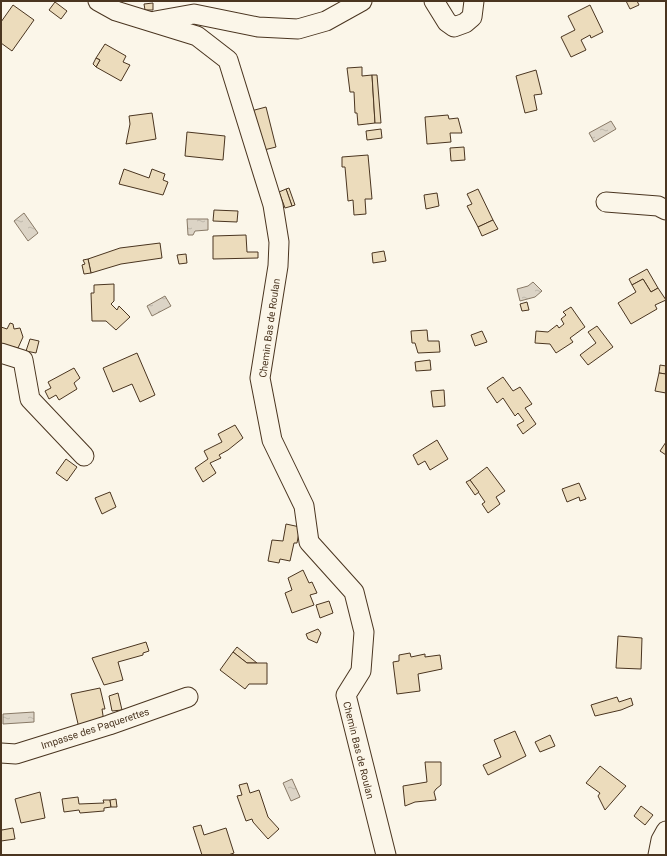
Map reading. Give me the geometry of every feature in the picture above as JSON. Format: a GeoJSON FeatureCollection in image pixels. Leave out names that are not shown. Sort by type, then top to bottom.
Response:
{"type":"FeatureCollection","features":[{"type":"Feature","properties":{"kind":"street","name":"Chemin Bas de Roulan"},"geometry":{"type":"LineString","coordinates":[[98,1],[116,11],[153,21],[197,36],[228,60],[272,205],[279,242],[278,266],[260,378],[272,440],[304,506],[309,542],[354,592],[364,632],[361,671],[346,694],[386,855]]}},
{"type":"Feature","properties":{"kind":"street"},"geometry":{"type":"LineString","coordinates":[[153,21],[194,14],[258,27],[298,29],[326,21],[362,1]]}},
{"type":"Feature","properties":{"kind":"street"},"geometry":{"type":"LineString","coordinates":[[434,1],[447,22],[454,27],[465,23],[472,17],[474,1]]}},
{"type":"Feature","properties":{"kind":"street"},"geometry":{"type":"LineString","coordinates":[[606,202],[658,206],[666,210]]}},
{"type":"Feature","properties":{"kind":"street"},"geometry":{"type":"LineString","coordinates":[[1,353],[23,360],[30,399],[84,456]]}},
{"type":"Feature","properties":{"kind":"street","name":"Impasse des Paquerettes"},"geometry":{"type":"LineString","coordinates":[[1,753],[16,754],[109,725],[188,697]]}},
{"type":"Feature","properties":{"kind":"street"},"geometry":{"type":"LineString","coordinates":[[658,855],[661,840],[666,831]]}},
{"type":"Feature","properties":{"kind":"water"},"geometry":{"type":"Polygon","coordinates":[[[611,121],[616,129],[594,142],[589,133],[611,121]]]}},
{"type":"Feature","properties":{"kind":"water"},"geometry":{"type":"Polygon","coordinates":[[[24,213],[38,233],[28,241],[14,221],[24,213]]]}},
{"type":"Feature","properties":{"kind":"water"},"geometry":{"type":"Polygon","coordinates":[[[187,219],[208,219],[208,230],[195,231],[193,235],[188,235],[187,219]]]}},
{"type":"Feature","properties":{"kind":"water"},"geometry":{"type":"Polygon","coordinates":[[[533,282],[542,291],[535,297],[520,301],[517,289],[528,286],[533,282]]]}},
{"type":"Feature","properties":{"kind":"water"},"geometry":{"type":"Polygon","coordinates":[[[165,296],[171,306],[152,316],[147,306],[165,296]]]}},
{"type":"Feature","properties":{"kind":"water"},"geometry":{"type":"Polygon","coordinates":[[[34,712],[34,722],[3,724],[3,714],[34,712]]]}},
{"type":"Feature","properties":{"kind":"water"},"geometry":{"type":"Polygon","coordinates":[[[292,779],[300,797],[291,801],[283,783],[292,779]]]}},
{"type":"Feature","properties":{"kind":"building"},"geometry":{"type":"Polygon","coordinates":[[[626,1],[637,1],[639,5],[630,9],[626,1]]]}},
{"type":"Feature","properties":{"kind":"building"},"geometry":{"type":"Polygon","coordinates":[[[55,2],[67,11],[61,19],[49,10],[55,2]]]}},
{"type":"Feature","properties":{"kind":"building"},"geometry":{"type":"Polygon","coordinates":[[[153,3],[153,10],[145,10],[144,4],[153,3]]]}},
{"type":"Feature","properties":{"kind":"building"},"geometry":{"type":"Polygon","coordinates":[[[13,5],[34,20],[12,51],[1,43],[1,22],[13,5]]]}},
{"type":"Feature","properties":{"kind":"building"},"geometry":{"type":"Polygon","coordinates":[[[590,5],[603,32],[591,38],[590,35],[581,40],[586,50],[571,57],[561,37],[575,30],[568,16],[590,5]]]}},
{"type":"Feature","properties":{"kind":"building"},"geometry":{"type":"Polygon","coordinates":[[[105,44],[126,56],[123,62],[130,65],[121,81],[96,67],[100,60],[96,58],[105,44]]]}},
{"type":"Feature","properties":{"kind":"building"},"geometry":{"type":"Polygon","coordinates":[[[96,58],[100,60],[96,67],[93,64],[96,58]]]}},
{"type":"Feature","properties":{"kind":"building"},"geometry":{"type":"Polygon","coordinates":[[[362,67],[362,76],[372,75],[375,123],[358,125],[357,113],[355,113],[354,92],[350,92],[347,68],[362,67]]]}},
{"type":"Feature","properties":{"kind":"building"},"geometry":{"type":"Polygon","coordinates":[[[536,70],[542,94],[534,95],[537,110],[525,113],[516,76],[536,70]]]}},
{"type":"Feature","properties":{"kind":"building"},"geometry":{"type":"Polygon","coordinates":[[[372,75],[377,75],[381,123],[375,123],[372,75]]]}},
{"type":"Feature","properties":{"kind":"building"},"geometry":{"type":"Polygon","coordinates":[[[266,107],[276,147],[264,150],[251,111],[266,107]]]}},
{"type":"Feature","properties":{"kind":"building"},"geometry":{"type":"Polygon","coordinates":[[[152,113],[156,139],[126,144],[130,124],[129,116],[152,113]]]}},
{"type":"Feature","properties":{"kind":"building"},"geometry":{"type":"Polygon","coordinates":[[[448,115],[449,119],[458,118],[462,133],[450,133],[451,142],[427,144],[425,117],[448,115]]]}},
{"type":"Feature","properties":{"kind":"building"},"geometry":{"type":"Polygon","coordinates":[[[381,129],[382,138],[367,140],[366,131],[381,129]]]}},
{"type":"Feature","properties":{"kind":"building"},"geometry":{"type":"Polygon","coordinates":[[[187,132],[225,136],[223,160],[185,156],[187,132]]]}},
{"type":"Feature","properties":{"kind":"building"},"geometry":{"type":"Polygon","coordinates":[[[464,147],[465,160],[451,161],[450,148],[464,147]]]}},
{"type":"Feature","properties":{"kind":"building"},"geometry":{"type":"Polygon","coordinates":[[[368,155],[372,199],[365,199],[366,214],[354,215],[353,200],[348,201],[345,167],[342,167],[342,157],[368,155]]]}},
{"type":"Feature","properties":{"kind":"building"},"geometry":{"type":"Polygon","coordinates":[[[124,169],[149,178],[152,169],[165,174],[163,180],[168,182],[163,195],[119,184],[124,169]]]}},
{"type":"Feature","properties":{"kind":"building"},"geometry":{"type":"Polygon","coordinates":[[[289,188],[295,205],[292,206],[286,189],[289,188]]]}},
{"type":"Feature","properties":{"kind":"building"},"geometry":{"type":"Polygon","coordinates":[[[286,189],[292,206],[285,208],[279,192],[286,189]]]}},
{"type":"Feature","properties":{"kind":"building"},"geometry":{"type":"Polygon","coordinates":[[[478,189],[493,220],[478,227],[467,206],[472,204],[467,194],[478,189]]]}},
{"type":"Feature","properties":{"kind":"building"},"geometry":{"type":"Polygon","coordinates":[[[437,193],[439,206],[426,209],[424,195],[437,193]]]}},
{"type":"Feature","properties":{"kind":"building"},"geometry":{"type":"Polygon","coordinates":[[[214,210],[238,211],[237,222],[213,221],[214,210]]]}},
{"type":"Feature","properties":{"kind":"building"},"geometry":{"type":"Polygon","coordinates":[[[493,220],[498,229],[482,236],[478,227],[493,220]]]}},
{"type":"Feature","properties":{"kind":"building"},"geometry":{"type":"Polygon","coordinates":[[[246,235],[247,252],[258,252],[258,258],[213,259],[213,236],[246,235]]]}},
{"type":"Feature","properties":{"kind":"building"},"geometry":{"type":"Polygon","coordinates":[[[160,243],[162,258],[121,264],[91,273],[88,259],[120,248],[160,243]]]}},
{"type":"Feature","properties":{"kind":"building"},"geometry":{"type":"Polygon","coordinates":[[[384,251],[386,261],[373,263],[372,253],[384,251]]]}},
{"type":"Feature","properties":{"kind":"building"},"geometry":{"type":"Polygon","coordinates":[[[186,254],[187,263],[179,264],[177,255],[186,254]]]}},
{"type":"Feature","properties":{"kind":"building"},"geometry":{"type":"Polygon","coordinates":[[[88,259],[91,273],[84,274],[82,265],[85,264],[83,260],[88,259]]]}},
{"type":"Feature","properties":{"kind":"building"},"geometry":{"type":"Polygon","coordinates":[[[647,269],[658,288],[651,292],[643,279],[632,285],[629,279],[647,269]]]}},
{"type":"Feature","properties":{"kind":"building"},"geometry":{"type":"Polygon","coordinates":[[[643,279],[651,292],[658,288],[666,300],[655,305],[657,309],[631,324],[618,303],[636,292],[632,285],[643,279]]]}},
{"type":"Feature","properties":{"kind":"building"},"geometry":{"type":"Polygon","coordinates":[[[114,284],[114,301],[111,304],[117,310],[119,306],[130,317],[116,330],[106,321],[92,321],[91,293],[94,293],[94,285],[114,284]]]}},
{"type":"Feature","properties":{"kind":"building"},"geometry":{"type":"Polygon","coordinates":[[[527,302],[529,310],[522,311],[520,304],[527,302]]]}},
{"type":"Feature","properties":{"kind":"building"},"geometry":{"type":"Polygon","coordinates":[[[571,307],[585,327],[570,338],[573,342],[556,353],[550,344],[535,343],[536,331],[548,332],[557,325],[559,328],[564,324],[561,319],[566,315],[563,312],[571,307]]]}},
{"type":"Feature","properties":{"kind":"building"},"geometry":{"type":"Polygon","coordinates":[[[10,323],[13,324],[14,329],[20,328],[23,337],[18,348],[1,344],[1,327],[7,329],[10,323]]]}},
{"type":"Feature","properties":{"kind":"building"},"geometry":{"type":"Polygon","coordinates":[[[597,326],[613,347],[588,365],[580,355],[596,343],[588,332],[597,326]]]}},
{"type":"Feature","properties":{"kind":"building"},"geometry":{"type":"Polygon","coordinates":[[[427,330],[428,341],[439,341],[440,352],[418,353],[415,343],[412,343],[411,331],[427,330]]]}},
{"type":"Feature","properties":{"kind":"building"},"geometry":{"type":"Polygon","coordinates":[[[482,331],[487,342],[475,346],[471,335],[482,331]]]}},
{"type":"Feature","properties":{"kind":"building"},"geometry":{"type":"Polygon","coordinates":[[[30,339],[39,341],[36,353],[26,351],[30,339]]]}},
{"type":"Feature","properties":{"kind":"building"},"geometry":{"type":"Polygon","coordinates":[[[137,353],[155,395],[140,402],[132,384],[113,392],[103,368],[137,353]]]}},
{"type":"Feature","properties":{"kind":"building"},"geometry":{"type":"Polygon","coordinates":[[[430,360],[431,370],[416,371],[415,362],[430,360]]]}},
{"type":"Feature","properties":{"kind":"building"},"geometry":{"type":"Polygon","coordinates":[[[660,365],[666,366],[666,374],[659,373],[660,365]]]}},
{"type":"Feature","properties":{"kind":"building"},"geometry":{"type":"Polygon","coordinates":[[[74,368],[80,378],[74,383],[77,389],[59,400],[56,395],[49,399],[45,391],[51,388],[48,382],[74,368]]]}},
{"type":"Feature","properties":{"kind":"building"},"geometry":{"type":"Polygon","coordinates":[[[659,373],[666,374],[666,393],[655,391],[659,373]]]}},
{"type":"Feature","properties":{"kind":"building"},"geometry":{"type":"Polygon","coordinates":[[[503,377],[513,391],[520,387],[532,404],[525,408],[536,424],[523,434],[517,425],[524,421],[518,413],[515,416],[503,398],[497,403],[487,388],[503,377]]]}},
{"type":"Feature","properties":{"kind":"building"},"geometry":{"type":"Polygon","coordinates":[[[444,390],[445,406],[433,407],[431,391],[444,390]]]}},
{"type":"Feature","properties":{"kind":"building"},"geometry":{"type":"Polygon","coordinates":[[[235,425],[243,438],[219,455],[221,458],[210,463],[216,473],[203,482],[195,468],[208,459],[204,451],[222,442],[218,434],[235,425]]]}},
{"type":"Feature","properties":{"kind":"building"},"geometry":{"type":"Polygon","coordinates":[[[437,440],[448,459],[430,470],[425,461],[418,465],[413,455],[437,440]]]}},
{"type":"Feature","properties":{"kind":"building"},"geometry":{"type":"Polygon","coordinates":[[[666,442],[666,455],[660,451],[666,442]]]}},
{"type":"Feature","properties":{"kind":"building"},"geometry":{"type":"Polygon","coordinates":[[[66,459],[77,467],[67,481],[56,473],[66,459]]]}},
{"type":"Feature","properties":{"kind":"building"},"geometry":{"type":"Polygon","coordinates":[[[487,467],[505,491],[496,497],[500,504],[488,513],[482,504],[485,502],[470,480],[487,467]]]}},
{"type":"Feature","properties":{"kind":"building"},"geometry":{"type":"Polygon","coordinates":[[[470,480],[479,492],[475,495],[466,482],[470,480]]]}},
{"type":"Feature","properties":{"kind":"building"},"geometry":{"type":"Polygon","coordinates":[[[579,483],[586,499],[580,501],[579,497],[567,502],[562,489],[579,483]]]}},
{"type":"Feature","properties":{"kind":"building"},"geometry":{"type":"Polygon","coordinates":[[[110,492],[116,507],[102,514],[95,498],[110,492]]]}},
{"type":"Feature","properties":{"kind":"building"},"geometry":{"type":"Polygon","coordinates":[[[286,524],[300,527],[297,543],[294,543],[290,561],[280,559],[279,563],[268,561],[272,540],[283,541],[286,524]]]}},
{"type":"Feature","properties":{"kind":"building"},"geometry":{"type":"Polygon","coordinates":[[[303,570],[309,583],[312,582],[317,593],[310,595],[314,605],[292,613],[285,593],[292,590],[288,578],[303,570]]]}},
{"type":"Feature","properties":{"kind":"building"},"geometry":{"type":"Polygon","coordinates":[[[329,601],[333,613],[320,618],[316,605],[329,601]]]}},
{"type":"Feature","properties":{"kind":"building"},"geometry":{"type":"Polygon","coordinates":[[[318,629],[321,633],[317,643],[308,639],[306,634],[318,629]]]}},
{"type":"Feature","properties":{"kind":"building"},"geometry":{"type":"Polygon","coordinates":[[[618,636],[642,638],[641,669],[616,668],[618,636]]]}},
{"type":"Feature","properties":{"kind":"building"},"geometry":{"type":"Polygon","coordinates":[[[146,642],[149,651],[143,653],[143,655],[118,662],[123,680],[104,685],[92,658],[146,642]]]}},
{"type":"Feature","properties":{"kind":"building"},"geometry":{"type":"Polygon","coordinates":[[[237,647],[257,663],[247,663],[233,652],[237,647]]]}},
{"type":"Feature","properties":{"kind":"building"},"geometry":{"type":"Polygon","coordinates":[[[233,652],[247,663],[267,663],[267,684],[249,684],[245,689],[220,670],[233,652]]]}},
{"type":"Feature","properties":{"kind":"building"},"geometry":{"type":"Polygon","coordinates":[[[410,653],[411,657],[425,654],[425,657],[440,655],[442,669],[418,674],[420,691],[397,694],[393,662],[399,661],[399,655],[410,653]]]}},
{"type":"Feature","properties":{"kind":"building"},"geometry":{"type":"Polygon","coordinates":[[[100,688],[105,709],[102,709],[104,722],[79,728],[71,694],[100,688]]]}},
{"type":"Feature","properties":{"kind":"building"},"geometry":{"type":"Polygon","coordinates":[[[118,693],[122,710],[112,711],[109,696],[118,693]]]}},
{"type":"Feature","properties":{"kind":"building"},"geometry":{"type":"Polygon","coordinates":[[[617,697],[619,702],[631,698],[633,705],[621,710],[595,716],[591,705],[617,697]]]}},
{"type":"Feature","properties":{"kind":"building"},"geometry":{"type":"Polygon","coordinates":[[[515,731],[526,756],[488,775],[483,765],[501,757],[494,740],[515,731]]]}},
{"type":"Feature","properties":{"kind":"building"},"geometry":{"type":"Polygon","coordinates":[[[550,735],[555,746],[540,752],[535,742],[550,735]]]}},
{"type":"Feature","properties":{"kind":"building"},"geometry":{"type":"Polygon","coordinates":[[[425,762],[441,762],[441,785],[434,792],[436,800],[415,802],[405,806],[403,786],[427,782],[425,762]]]}},
{"type":"Feature","properties":{"kind":"building"},"geometry":{"type":"Polygon","coordinates":[[[600,766],[626,786],[605,810],[598,796],[600,793],[586,783],[600,766]]]}},
{"type":"Feature","properties":{"kind":"building"},"geometry":{"type":"Polygon","coordinates":[[[247,783],[250,793],[259,790],[268,817],[279,829],[268,839],[252,819],[246,821],[237,796],[242,795],[239,785],[247,783]]]}},
{"type":"Feature","properties":{"kind":"building"},"geometry":{"type":"Polygon","coordinates":[[[40,792],[45,818],[21,823],[15,799],[40,792]]]}},
{"type":"Feature","properties":{"kind":"building"},"geometry":{"type":"Polygon","coordinates":[[[78,797],[79,804],[104,803],[103,800],[110,800],[111,807],[104,808],[104,811],[80,813],[79,810],[64,812],[62,799],[78,797]]]}},
{"type":"Feature","properties":{"kind":"building"},"geometry":{"type":"Polygon","coordinates":[[[116,799],[117,807],[111,807],[110,800],[116,799]]]}},
{"type":"Feature","properties":{"kind":"building"},"geometry":{"type":"Polygon","coordinates":[[[641,806],[653,815],[645,825],[634,816],[641,806]]]}},
{"type":"Feature","properties":{"kind":"building"},"geometry":{"type":"Polygon","coordinates":[[[201,825],[204,835],[226,828],[234,853],[228,855],[202,855],[193,827],[201,825]]]}},
{"type":"Feature","properties":{"kind":"building"},"geometry":{"type":"Polygon","coordinates":[[[1,828],[2,830],[13,828],[15,839],[1,841],[1,828]]]}}]}
